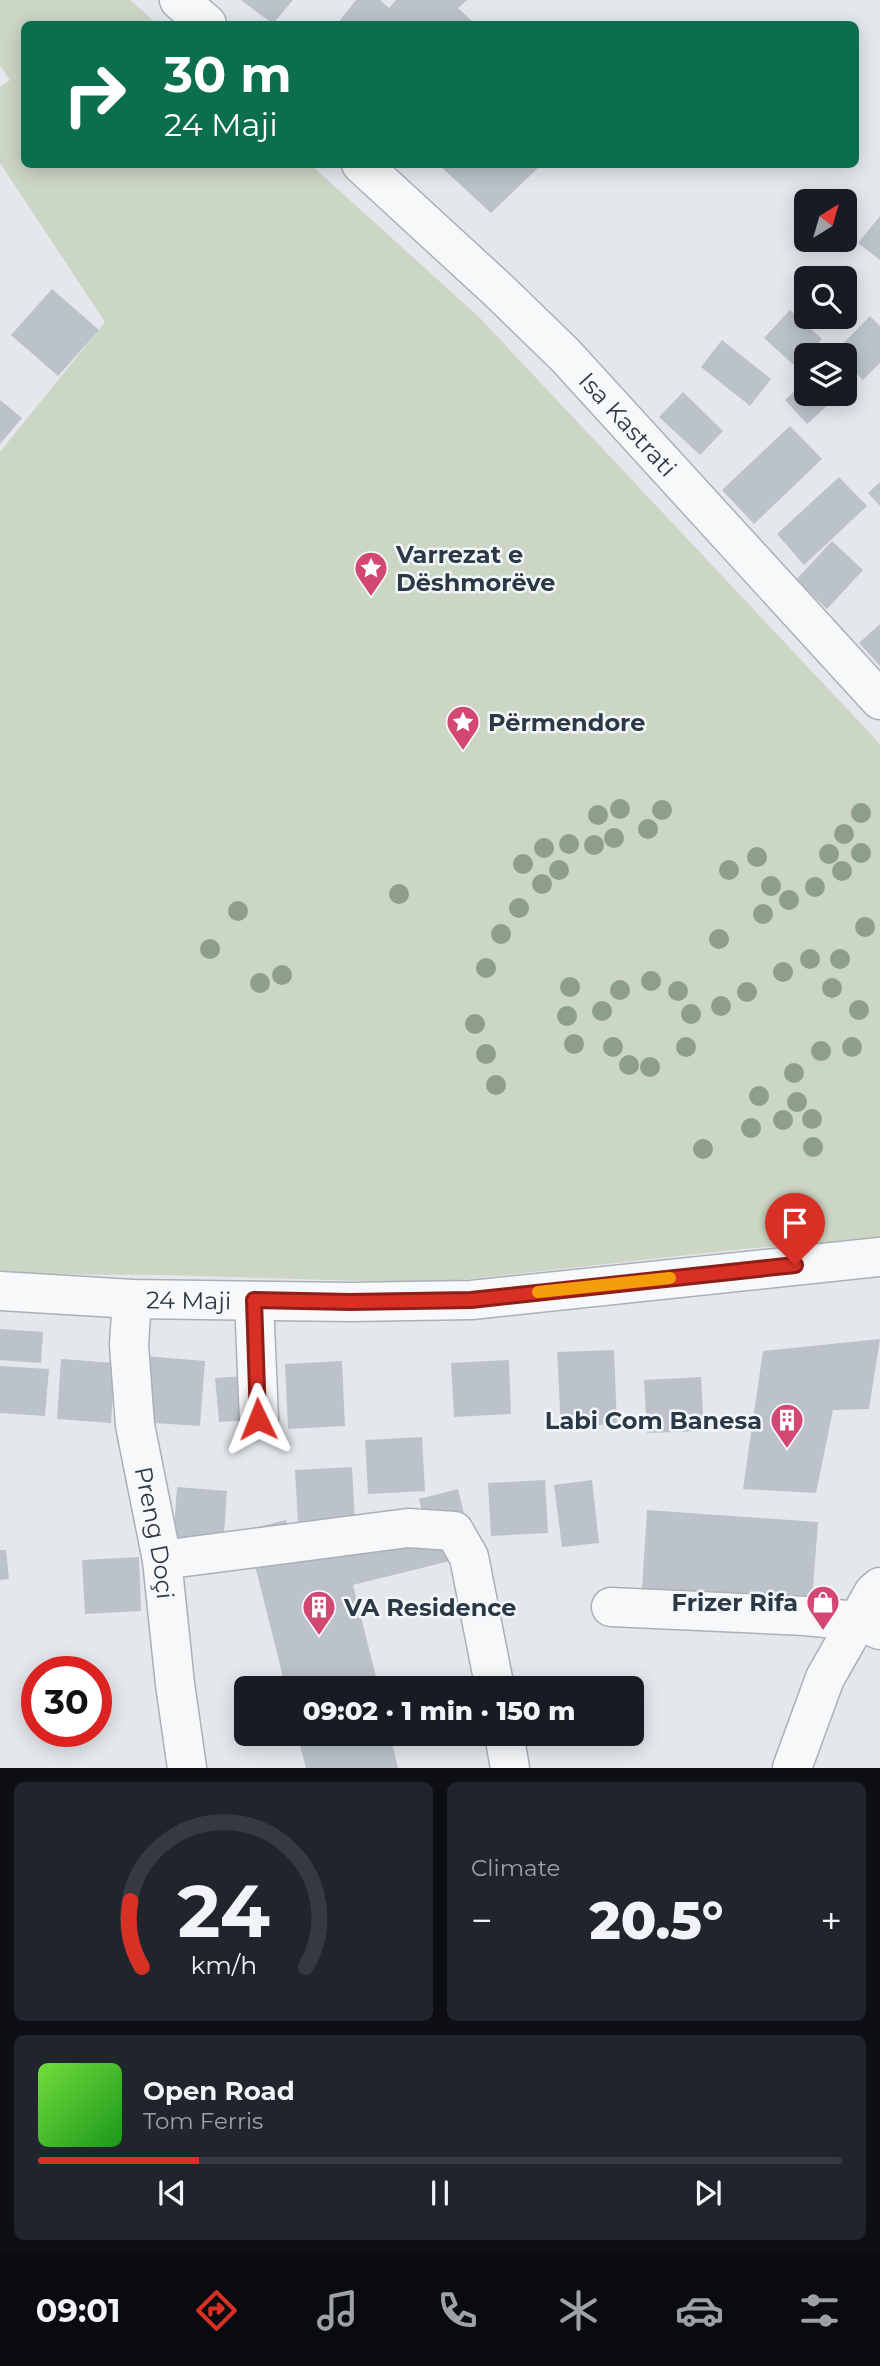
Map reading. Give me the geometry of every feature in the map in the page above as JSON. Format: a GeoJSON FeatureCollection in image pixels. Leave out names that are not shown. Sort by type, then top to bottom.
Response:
{"type":"FeatureCollection","features":[{"type":"Feature","properties":{"kind":"street"},"geometry":{"type":"LineString","coordinates":[[179,0],[204,21]]}},
{"type":"Feature","properties":{"kind":"street","name":"Isa Kastrati"},"geometry":{"type":"LineString","coordinates":[[365,168],[498,289],[565,355],[880,700]]}},
{"type":"Feature","properties":{"kind":"street","name":"24 Maji"},"geometry":{"type":"LineString","coordinates":[[0,1291],[132,1299],[350,1302],[471,1300],[880,1257]]}},
{"type":"Feature","properties":{"kind":"street","name":"Preng Doçi"},"geometry":{"type":"LineString","coordinates":[[132,1299],[129,1345],[135,1425],[162,1560],[187,1768]]}},
{"type":"Feature","properties":{"kind":"street"},"geometry":{"type":"LineString","coordinates":[[254,1300],[258,1419]]}},
{"type":"Feature","properties":{"kind":"street"},"geometry":{"type":"LineString","coordinates":[[162,1560],[408,1528],[454,1531],[469,1557],[492,1676]]}},
{"type":"Feature","properties":{"kind":"street"},"geometry":{"type":"LineString","coordinates":[[792,1768],[825,1678],[869,1625],[880,1587]]}},
{"type":"Feature","properties":{"kind":"street"},"geometry":{"type":"LineString","coordinates":[[611,1607],[805,1616],[869,1625]]}},
{"type":"Feature","properties":{"kind":"street"},"geometry":{"type":"LineString","coordinates":[[506,1746],[510,1768]]}},
{"type":"Feature","properties":{"kind":"green space","name":"Varrezat e Dëshmorëve"},"geometry":{"type":"Polygon","coordinates":[[[0,0],[130,0],[154,21],[21,21],[21,168],[314,168],[479,317],[880,744],[880,1238],[743,1249],[432,1283],[161,1275],[0,1274],[0,452],[105,322],[0,163],[0,87],[10,80],[0,66],[0,0]]]}},
{"type":"Feature","properties":{"kind":"building"},"geometry":{"type":"Polygon","coordinates":[[[241,0],[293,0],[276,21],[269,21],[241,0]]]}},
{"type":"Feature","properties":{"kind":"building"},"geometry":{"type":"Polygon","coordinates":[[[356,0],[380,0],[389,8],[396,0],[467,0],[458,8],[472,21],[339,21],[356,0]]]}},
{"type":"Feature","properties":{"kind":"building"},"geometry":{"type":"Polygon","coordinates":[[[442,168],[538,168],[491,213],[442,168]]]}},
{"type":"Feature","properties":{"kind":"building"},"geometry":{"type":"Polygon","coordinates":[[[880,216],[880,260],[858,243],[880,216]]]}},
{"type":"Feature","properties":{"kind":"building"},"geometry":{"type":"Polygon","coordinates":[[[52,289],[99,330],[58,376],[11,335],[52,289]]]}},
{"type":"Feature","properties":{"kind":"building"},"geometry":{"type":"Polygon","coordinates":[[[790,310],[794,314],[794,329],[811,329],[822,339],[818,343],[794,343],[794,365],[764,338],[790,310]]]}},
{"type":"Feature","properties":{"kind":"building"},"geometry":{"type":"Polygon","coordinates":[[[870,316],[880,326],[880,363],[863,380],[857,374],[857,343],[844,343],[870,316]]]}},
{"type":"Feature","properties":{"kind":"building"},"geometry":{"type":"Polygon","coordinates":[[[722,340],[771,379],[750,406],[701,367],[722,340]]]}},
{"type":"Feature","properties":{"kind":"building"},"geometry":{"type":"Polygon","coordinates":[[[683,392],[723,431],[700,455],[659,417],[683,392]]]}},
{"type":"Feature","properties":{"kind":"building"},"geometry":{"type":"Polygon","coordinates":[[[794,392],[794,406],[827,406],[807,424],[785,400],[794,392]]]}},
{"type":"Feature","properties":{"kind":"building"},"geometry":{"type":"Polygon","coordinates":[[[0,400],[22,418],[0,444],[0,400]]]}},
{"type":"Feature","properties":{"kind":"building"},"geometry":{"type":"Polygon","coordinates":[[[790,426],[822,459],[754,524],[722,490],[790,426]]]}},
{"type":"Feature","properties":{"kind":"building"},"geometry":{"type":"Polygon","coordinates":[[[839,477],[867,506],[804,565],[777,534],[839,477]]]}},
{"type":"Feature","properties":{"kind":"building"},"geometry":{"type":"Polygon","coordinates":[[[880,482],[880,506],[868,493],[880,482]]]}},
{"type":"Feature","properties":{"kind":"building"},"geometry":{"type":"Polygon","coordinates":[[[832,541],[863,570],[827,609],[796,580],[832,541]]]}},
{"type":"Feature","properties":{"kind":"building"},"geometry":{"type":"Polygon","coordinates":[[[880,624],[880,666],[859,643],[880,624]]]}},
{"type":"Feature","properties":{"kind":"building"},"geometry":{"type":"Polygon","coordinates":[[[0,1329],[43,1332],[41,1363],[0,1360],[0,1329]]]}},
{"type":"Feature","properties":{"kind":"building","name":"Labi Com Banesa"},"geometry":{"type":"Polygon","coordinates":[[[880,1339],[869,1409],[833,1410],[816,1493],[743,1489],[763,1351],[880,1339]]]}},
{"type":"Feature","properties":{"kind":"building"},"geometry":{"type":"Polygon","coordinates":[[[614,1350],[617,1424],[561,1427],[557,1352],[614,1350]]]}},
{"type":"Feature","properties":{"kind":"building"},"geometry":{"type":"Polygon","coordinates":[[[144,1356],[205,1361],[200,1426],[139,1422],[144,1356]]]}},
{"type":"Feature","properties":{"kind":"building"},"geometry":{"type":"Polygon","coordinates":[[[61,1359],[115,1363],[111,1423],[57,1419],[61,1359]]]}},
{"type":"Feature","properties":{"kind":"building"},"geometry":{"type":"Polygon","coordinates":[[[509,1360],[511,1414],[454,1417],[451,1363],[509,1360]]]}},
{"type":"Feature","properties":{"kind":"building"},"geometry":{"type":"Polygon","coordinates":[[[342,1361],[345,1426],[288,1429],[285,1364],[342,1361]]]}},
{"type":"Feature","properties":{"kind":"building"},"geometry":{"type":"Polygon","coordinates":[[[0,1366],[49,1369],[45,1416],[0,1413],[0,1366]]]}},
{"type":"Feature","properties":{"kind":"building"},"geometry":{"type":"Polygon","coordinates":[[[244,1376],[248,1420],[219,1422],[215,1378],[244,1376]]]}},
{"type":"Feature","properties":{"kind":"building"},"geometry":{"type":"Polygon","coordinates":[[[701,1377],[704,1431],[647,1433],[644,1380],[701,1377]]]}},
{"type":"Feature","properties":{"kind":"building"},"geometry":{"type":"Polygon","coordinates":[[[422,1437],[425,1491],[368,1494],[365,1440],[422,1437]]]}},
{"type":"Feature","properties":{"kind":"building"},"geometry":{"type":"Polygon","coordinates":[[[352,1467],[355,1521],[298,1524],[295,1470],[352,1467]]]}},
{"type":"Feature","properties":{"kind":"building"},"geometry":{"type":"Polygon","coordinates":[[[545,1480],[548,1533],[491,1536],[488,1483],[545,1480]]]}},
{"type":"Feature","properties":{"kind":"building"},"geometry":{"type":"Polygon","coordinates":[[[592,1480],[599,1543],[562,1547],[554,1485],[592,1480]]]}},
{"type":"Feature","properties":{"kind":"building"},"geometry":{"type":"Polygon","coordinates":[[[177,1487],[227,1491],[223,1547],[173,1544],[177,1487]]]}},
{"type":"Feature","properties":{"kind":"building","name":"VA Residence"},"geometry":{"type":"Polygon","coordinates":[[[458,1489],[474,1555],[353,1585],[376,1676],[283,1676],[246,1530],[286,1520],[292,1543],[422,1511],[419,1499],[458,1489]]]}},
{"type":"Feature","properties":{"kind":"building"},"geometry":{"type":"Polygon","coordinates":[[[647,1510],[818,1522],[812,1601],[642,1589],[647,1510]]]}},
{"type":"Feature","properties":{"kind":"building"},"geometry":{"type":"Polygon","coordinates":[[[0,1550],[6,1550],[9,1579],[0,1580],[0,1550]]]}},
{"type":"Feature","properties":{"kind":"building"},"geometry":{"type":"Polygon","coordinates":[[[139,1557],[141,1611],[85,1614],[82,1560],[139,1557]]]}},
{"type":"Feature","properties":{"kind":"building"},"geometry":{"type":"Polygon","coordinates":[[[300,1746],[393,1746],[398,1768],[306,1768],[300,1746]]]}},
{"type":"Feature","properties":{"kind":"slow traffic"},"geometry":{"type":"LineString","coordinates":[[538,1292],[670,1278]]}},
{"type":"Feature","properties":{"kind":"place","name":"Varrezat e Dëshmorëve"},"geometry":{"type":"Point","coordinates":[371,598]}},
{"type":"Feature","properties":{"kind":"place","name":"Përmendore"},"geometry":{"type":"Point","coordinates":[463,752]}},
{"type":"Feature","properties":{"kind":"place","name":"Labi Com Banesa"},"geometry":{"type":"Point","coordinates":[787,1450]}},
{"type":"Feature","properties":{"kind":"place","name":"Frizer Rifa"},"geometry":{"type":"Point","coordinates":[823,1632]}},
{"type":"Feature","properties":{"kind":"place","name":"VA Residence"},"geometry":{"type":"Point","coordinates":[319,1637]}},
{"type":"Feature","properties":{"kind":"route"},"geometry":{"type":"LineString","coordinates":[[258,1419],[254,1300],[471,1300],[795,1265]]}}]}
